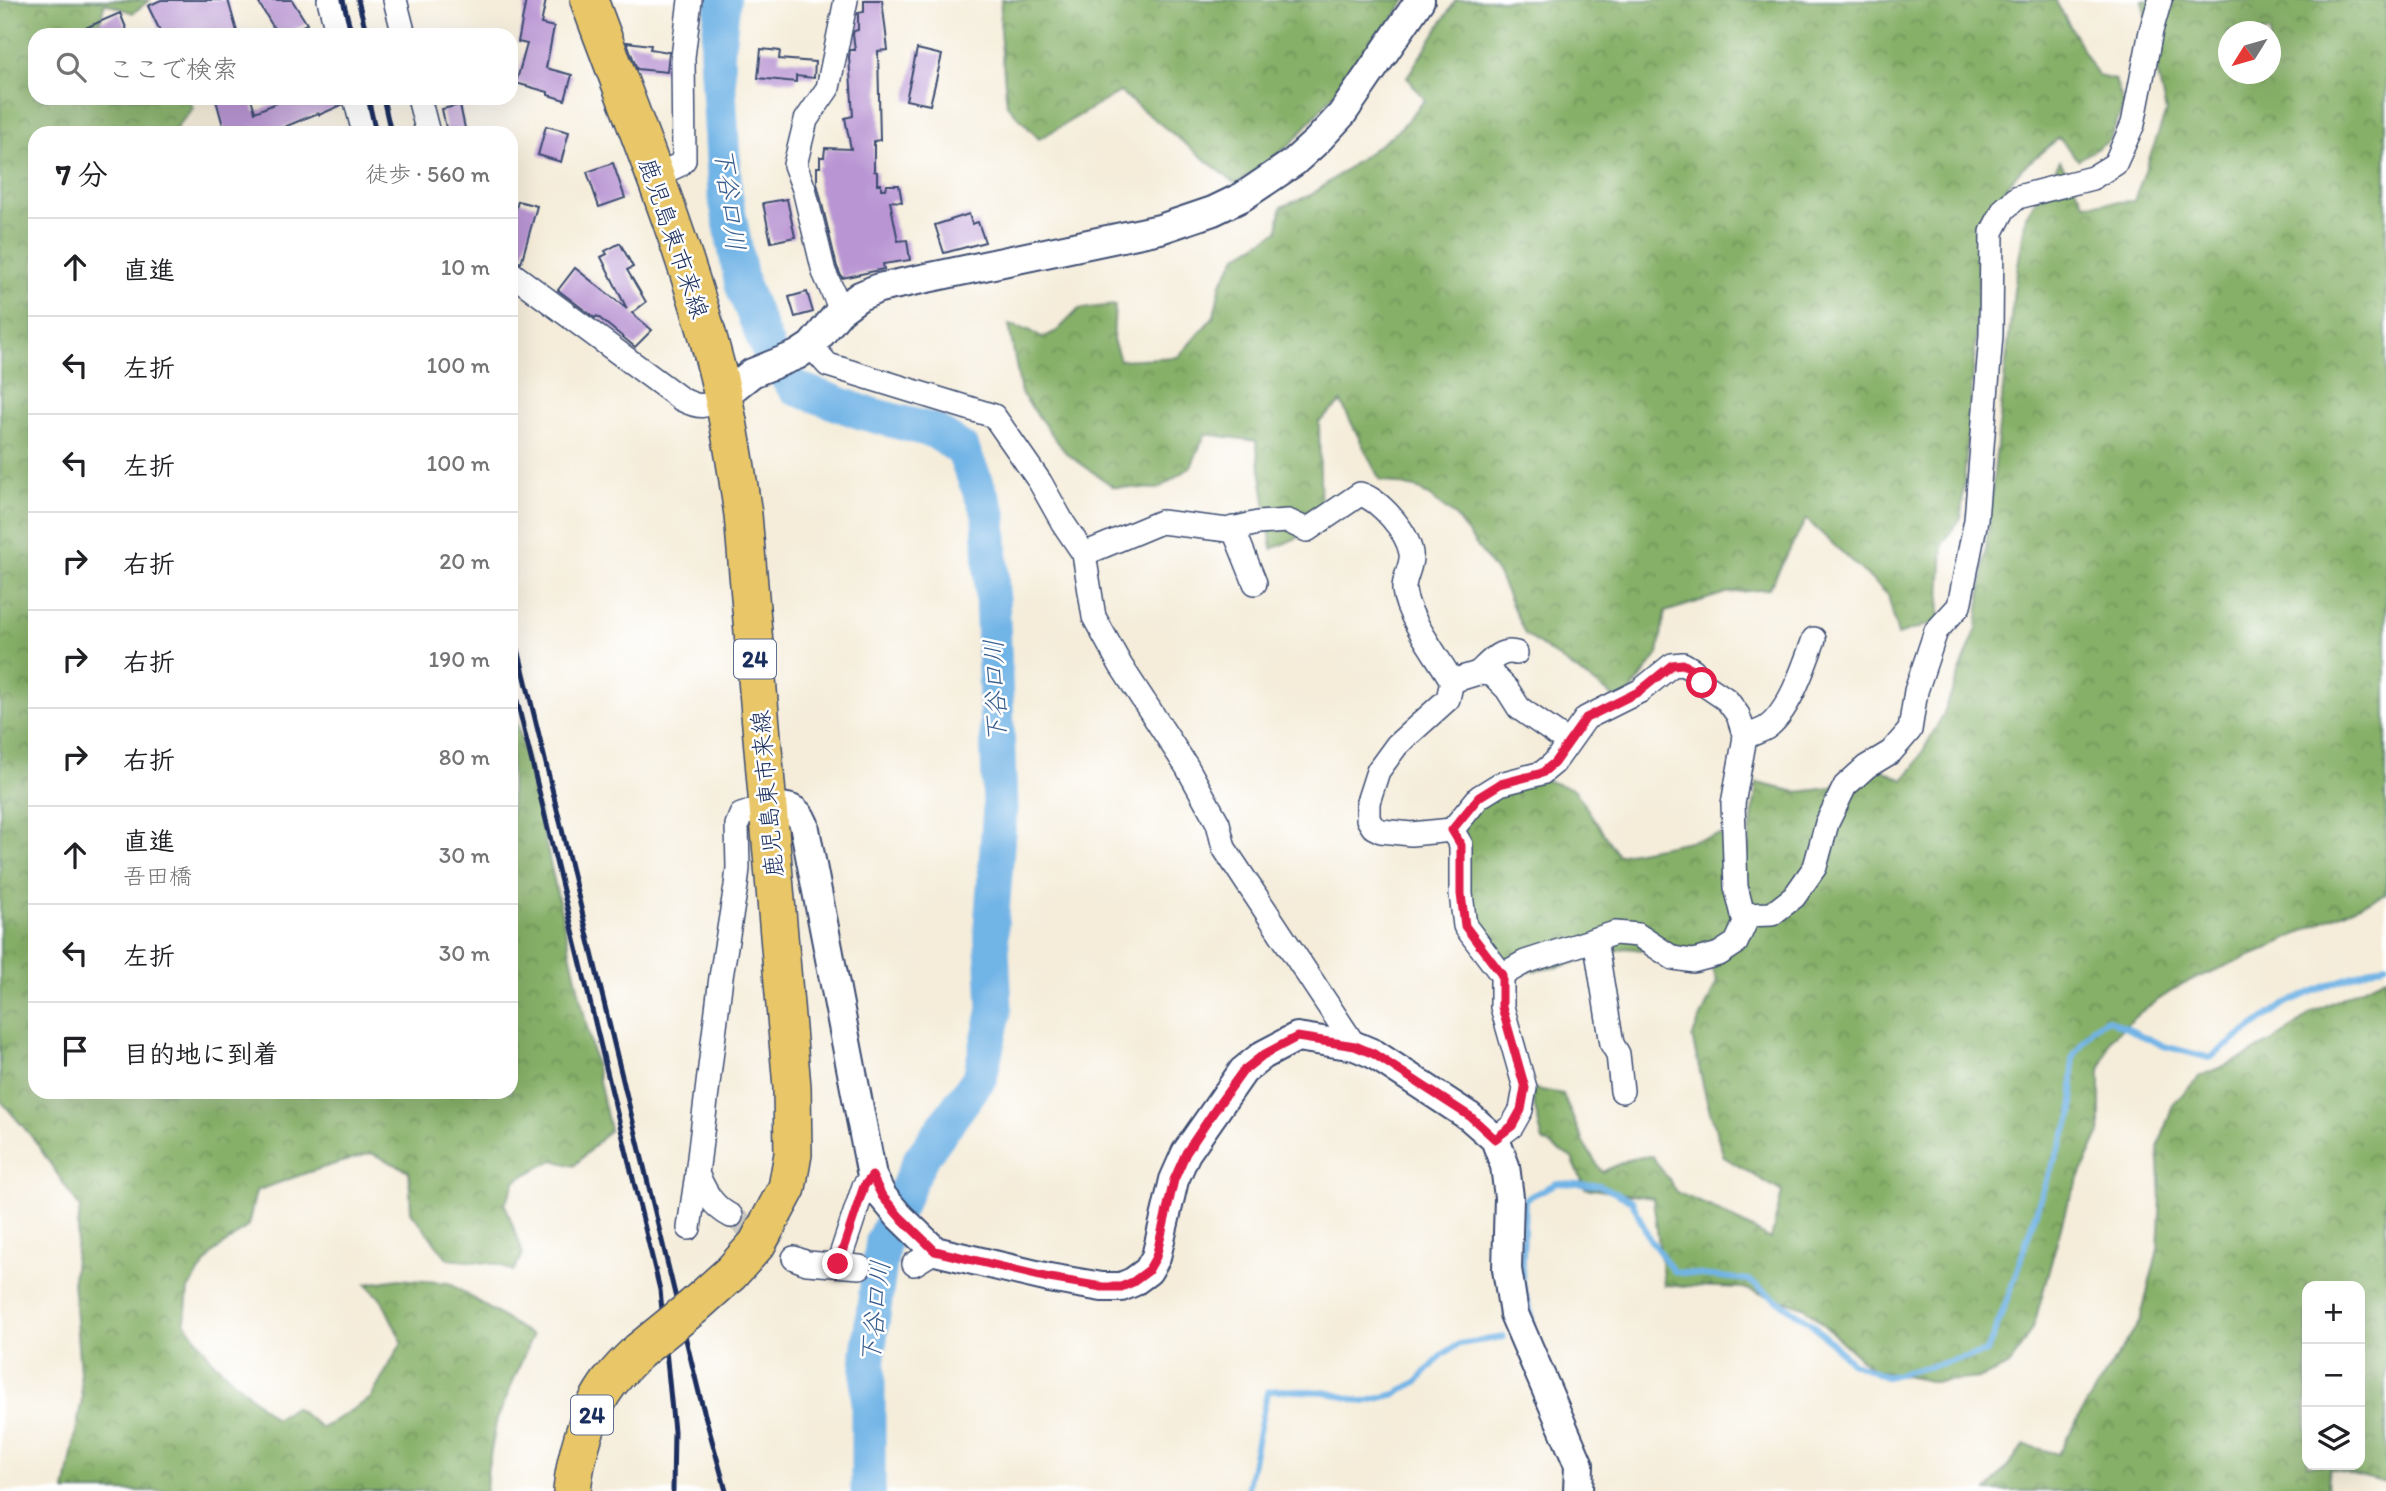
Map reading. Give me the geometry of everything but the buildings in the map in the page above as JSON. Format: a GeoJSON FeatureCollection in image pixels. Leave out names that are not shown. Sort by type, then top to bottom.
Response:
{"type":"FeatureCollection","features":[{"type":"Feature","properties":{"kind":"main road","name":"鹿児島東市来線"},"geometry":{"type":"LineString","coordinates":[[572,1491],[579,1452],[590,1420],[607,1385],[639,1351],[731,1273],[757,1244],[787,1188],[793,1154],[792,1087],[743,515],[735,458],[695,295],[655,176],[589,0]]}},
{"type":"Feature","properties":{"kind":"street"},"geometry":{"type":"LineString","coordinates":[[329,0],[336,28]]}},
{"type":"Feature","properties":{"kind":"street"},"geometry":{"type":"LineString","coordinates":[[395,0],[402,28]]}},
{"type":"Feature","properties":{"kind":"street"},"geometry":{"type":"LineString","coordinates":[[655,176],[684,160],[683,57],[690,0]]}},
{"type":"Feature","properties":{"kind":"street"},"geometry":{"type":"LineString","coordinates":[[841,310],[824,272],[804,189],[795,165],[806,120],[828,88],[846,0]]}},
{"type":"Feature","properties":{"kind":"street"},"geometry":{"type":"LineString","coordinates":[[518,277],[681,399],[704,407],[722,397],[752,373],[804,350],[841,310],[860,296],[880,288],[1160,229],[1213,211],[1242,197],[1294,162],[1342,114],[1419,0]]}},
{"type":"Feature","properties":{"kind":"street"},"geometry":{"type":"LineString","coordinates":[[1743,915],[1772,914],[1794,897],[1815,867],[1826,823],[1845,786],[1867,767],[1891,752],[1910,730],[1916,691],[1937,631],[1959,606],[1976,520],[1991,335],[1993,232],[2004,209],[2018,197],[2091,178],[2115,164],[2133,124],[2151,31],[2160,0]]}},
{"type":"Feature","properties":{"kind":"street"},"geometry":{"type":"LineString","coordinates":[[357,105],[363,126]]}},
{"type":"Feature","properties":{"kind":"street"},"geometry":{"type":"LineString","coordinates":[[421,105],[426,126]]}},
{"type":"Feature","properties":{"kind":"street"},"geometry":{"type":"LineString","coordinates":[[804,350],[828,365],[994,416],[1040,482],[1084,554],[1094,617],[1121,666],[1187,767],[1218,823],[1224,848],[1355,1046]]}},
{"type":"Feature","properties":{"kind":"street"},"geometry":{"type":"LineString","coordinates":[[1084,554],[1161,522],[1233,528],[1288,521],[1307,530],[1360,494],[1373,498],[1400,528],[1412,554],[1404,589],[1414,619],[1452,681],[1448,699],[1397,745],[1378,771],[1368,802],[1368,819],[1373,827],[1381,831],[1411,834],[1452,830],[1479,797],[1500,784],[1542,773],[1554,763],[1586,718],[1640,691],[1672,665],[1683,664],[1693,670],[1702,683],[1727,700],[1738,715],[1745,737],[1732,804],[1736,887],[1745,923],[1735,943],[1719,954],[1693,961],[1673,958],[1638,935],[1615,933],[1525,962],[1502,975]]}},
{"type":"Feature","properties":{"kind":"street"},"geometry":{"type":"LineString","coordinates":[[1233,528],[1255,583]]}},
{"type":"Feature","properties":{"kind":"street"},"geometry":{"type":"LineString","coordinates":[[1745,737],[1767,727],[1783,708],[1804,668],[1814,639]]}},
{"type":"Feature","properties":{"kind":"street"},"geometry":{"type":"LineString","coordinates":[[1478,673],[1501,653],[1516,653]]}},
{"type":"Feature","properties":{"kind":"street"},"geometry":{"type":"LineString","coordinates":[[1452,681],[1478,673],[1492,674],[1519,708],[1569,742]]}},
{"type":"Feature","properties":{"kind":"street"},"geometry":{"type":"LineString","coordinates":[[689,1228],[721,977],[738,868],[737,825],[741,815],[768,806],[792,808],[800,814],[804,824],[877,1186],[923,1251],[1102,1287],[1121,1287],[1133,1282],[1148,1271],[1156,1257],[1174,1180],[1186,1153],[1243,1071],[1263,1055],[1297,1037],[1355,1046],[1374,1054],[1471,1117],[1495,1139],[1505,1166],[1509,1197],[1507,1269],[1514,1314],[1579,1465],[1578,1491]]}},
{"type":"Feature","properties":{"kind":"street"},"geometry":{"type":"LineString","coordinates":[[1452,830],[1461,845],[1461,894],[1465,926],[1502,975],[1502,1007],[1525,1088],[1521,1110],[1512,1126],[1495,1139]]}},
{"type":"Feature","properties":{"kind":"street"},"geometry":{"type":"LineString","coordinates":[[1595,939],[1612,1044],[1618,1054],[1622,1091]]}},
{"type":"Feature","properties":{"kind":"street"},"geometry":{"type":"LineString","coordinates":[[698,1174],[707,1195],[717,1208],[731,1216]]}},
{"type":"Feature","properties":{"kind":"street"},"geometry":{"type":"LineString","coordinates":[[794,1258],[807,1263],[849,1265],[864,1186],[877,1186]]}},
{"type":"Feature","properties":{"kind":"green space"},"geometry":{"type":"Polygon","coordinates":[[[0,0],[150,0],[133,13],[105,3],[98,28],[28,28],[28,105],[192,105],[193,108],[178,126],[28,126],[28,1099],[518,1099],[518,728],[610,1130],[574,1166],[553,1160],[516,1180],[505,1204],[523,1254],[513,1272],[498,1264],[448,1259],[411,1212],[409,1171],[371,1153],[256,1191],[248,1226],[212,1254],[188,1289],[185,1322],[213,1361],[275,1419],[294,1407],[322,1428],[371,1398],[402,1342],[382,1300],[366,1284],[399,1279],[449,1283],[532,1336],[497,1420],[486,1491],[65,1491],[82,1399],[73,1279],[80,1208],[33,1138],[0,1100],[0,0]]]}},
{"type":"Feature","properties":{"kind":"green space"},"geometry":{"type":"Polygon","coordinates":[[[1001,0],[1406,0],[1370,52],[1290,145],[1236,184],[1120,92],[1039,139],[1007,105],[1000,32],[1001,0]]]}},
{"type":"Feature","properties":{"kind":"green space"},"geometry":{"type":"Polygon","coordinates":[[[1456,0],[2055,0],[2098,76],[2115,80],[2124,105],[2109,141],[2078,160],[2059,138],[2022,168],[1980,219],[1977,326],[1961,518],[1943,543],[1939,621],[1898,635],[1888,595],[1806,519],[1769,589],[1726,593],[1665,612],[1658,654],[1623,703],[1525,634],[1499,576],[1455,516],[1419,489],[1380,480],[1341,402],[1319,422],[1321,527],[1272,549],[1256,441],[1205,434],[1191,467],[1158,489],[1114,487],[1066,453],[1021,393],[1009,325],[1029,330],[1042,338],[1057,331],[1079,309],[1115,305],[1113,340],[1120,360],[1178,357],[1214,316],[1221,283],[1237,256],[1278,231],[1281,207],[1311,195],[1398,131],[1425,100],[1407,77],[1456,0]]]}},
{"type":"Feature","properties":{"kind":"green space"},"geometry":{"type":"Polygon","coordinates":[[[2142,0],[2386,0],[2386,894],[2265,950],[2184,983],[2143,1010],[2111,1038],[2100,1070],[2100,1132],[2067,1205],[2034,1325],[2010,1365],[1981,1378],[1935,1382],[1873,1370],[1804,1307],[1743,1288],[1664,1285],[1653,1198],[1585,1188],[1572,1158],[1543,1141],[1530,1088],[1563,1094],[1583,1142],[1602,1172],[1632,1158],[1652,1156],[1678,1193],[1771,1239],[1782,1192],[1724,1157],[1707,1102],[1692,1037],[1717,982],[1709,957],[1625,948],[1559,967],[1509,975],[1470,907],[1466,837],[1420,832],[1452,812],[1469,808],[1532,776],[1574,789],[1618,855],[1720,835],[1747,856],[1757,783],[1797,792],[1831,788],[1866,762],[1903,780],[1914,767],[1943,715],[1977,628],[2014,290],[2026,216],[2060,161],[2085,204],[2134,201],[2166,112],[2142,0]]]}},
{"type":"Feature","properties":{"kind":"green space"},"geometry":{"type":"Polygon","coordinates":[[[2386,977],[2386,1483],[2337,1470],[2365,1470],[2365,1281],[2302,1281],[2302,1470],[2329,1470],[2328,1491],[1987,1491],[2025,1445],[2058,1454],[2140,1321],[2158,1249],[2161,1197],[2158,1148],[2173,1104],[2200,1076],[2240,1059],[2286,1033],[2312,1012],[2386,977]]]}},
{"type":"Feature","properties":{"kind":"waterway","name":"下谷口川"},"geometry":{"type":"LineString","coordinates":[[723,0],[717,55],[725,194],[742,285],[770,354],[795,388],[864,413],[934,431],[962,449],[989,513],[1000,808],[991,926],[995,1009],[980,1077],[920,1160],[883,1240],[868,1353],[868,1491]]}},
{"type":"Feature","properties":{"kind":"waterway"},"geometry":{"type":"LineString","coordinates":[[1533,1324],[1522,1281],[1525,1199],[1557,1183],[1599,1185],[1632,1201],[1649,1238],[1674,1272],[1748,1280],[1812,1324],[1851,1362],[1886,1377],[1987,1352],[2011,1289],[2044,1187],[2073,1113],[2073,1057],[2093,1028],[2107,1019],[2164,1046],[2210,1058],[2284,1004],[2386,964]]}},
{"type":"Feature","properties":{"kind":"waterway"},"geometry":{"type":"LineString","coordinates":[[1247,1491],[1267,1392],[1325,1392],[1364,1402],[1396,1394],[1418,1381],[1442,1355],[1459,1344],[1504,1337]]}},
{"type":"Feature","properties":{"kind":"tunnel"},"geometry":{"type":"LineString","coordinates":[[731,1216],[794,1258]]}},
{"type":"Feature","properties":{"kind":"railway"},"geometry":{"type":"LineString","coordinates":[[343,0],[350,28]]}},
{"type":"Feature","properties":{"kind":"railway"},"geometry":{"type":"LineString","coordinates":[[358,0],[365,28]]}},
{"type":"Feature","properties":{"kind":"railway"},"geometry":{"type":"LineString","coordinates":[[370,105],[374,126]]}},
{"type":"Feature","properties":{"kind":"railway"},"geometry":{"type":"LineString","coordinates":[[385,105],[389,126]]}},
{"type":"Feature","properties":{"kind":"railway"},"geometry":{"type":"LineString","coordinates":[[518,649],[700,1397],[726,1491]]}},
{"type":"Feature","properties":{"kind":"railway"},"geometry":{"type":"LineString","coordinates":[[518,705],[660,1290],[674,1431],[673,1491]]}},
{"type":"Feature","properties":{"kind":"route"},"geometry":{"type":"LineString","coordinates":[[838,1264],[864,1186],[872,1176],[882,1196],[935,1251],[1049,1278],[1102,1287],[1121,1287],[1133,1282],[1148,1271],[1156,1257],[1174,1180],[1186,1153],[1243,1071],[1263,1055],[1297,1037],[1355,1046],[1374,1054],[1471,1117],[1495,1139],[1512,1126],[1521,1110],[1525,1088],[1502,1007],[1502,975],[1465,926],[1461,894],[1461,845],[1452,830],[1479,797],[1500,784],[1542,773],[1554,763],[1586,718],[1640,691],[1672,665],[1683,664],[1693,670],[1702,683]]}}]}
